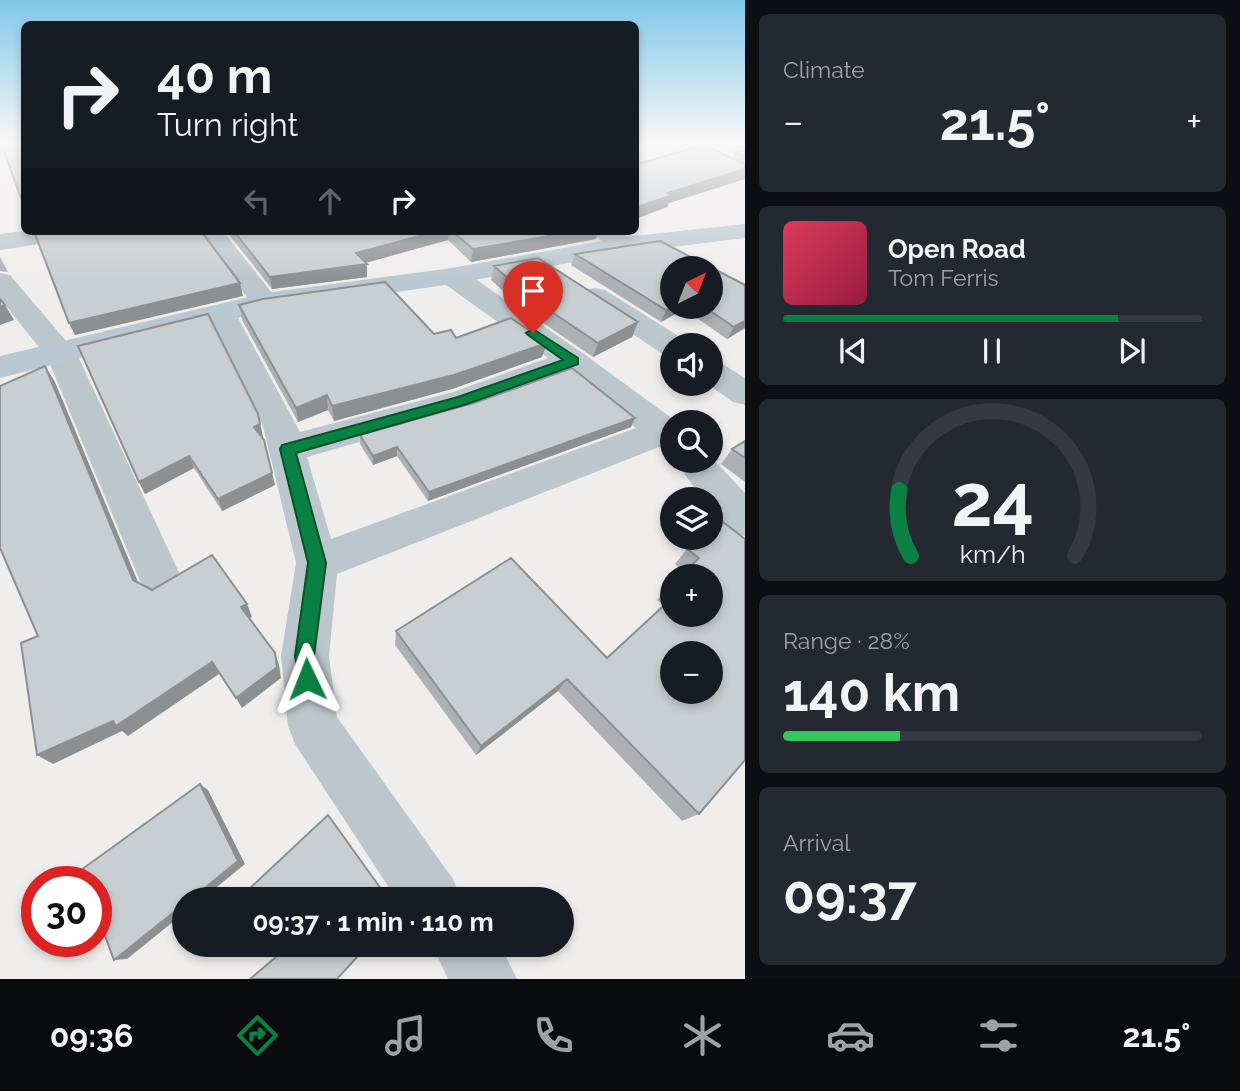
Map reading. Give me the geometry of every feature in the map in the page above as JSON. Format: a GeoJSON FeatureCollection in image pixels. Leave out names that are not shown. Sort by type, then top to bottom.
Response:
{"type":"FeatureCollection","features":[{"type":"Feature","properties":{"kind":"street"},"geometry":{"type":"LineString","coordinates":[[0,367],[265,302],[541,260],[614,238],[742,234]]}},
{"type":"Feature","properties":{"kind":"street"},"geometry":{"type":"LineString","coordinates":[[0,242],[52,235]]}},
{"type":"Feature","properties":{"kind":"street"},"geometry":{"type":"LineString","coordinates":[[213,235],[265,302]]}},
{"type":"Feature","properties":{"kind":"street"},"geometry":{"type":"LineString","coordinates":[[541,260],[660,338]]}},
{"type":"Feature","properties":{"kind":"street"},"geometry":{"type":"LineString","coordinates":[[452,275],[573,361],[660,428]]}},
{"type":"Feature","properties":{"kind":"street"},"geometry":{"type":"LineString","coordinates":[[0,281],[61,354],[160,579]]}},
{"type":"Feature","properties":{"kind":"street"},"geometry":{"type":"LineString","coordinates":[[222,313],[281,426],[317,563],[304,656],[313,726],[423,887]]}},
{"type":"Feature","properties":{"kind":"street"},"geometry":{"type":"LineString","coordinates":[[287,449],[462,401],[573,361]]}},
{"type":"Feature","properties":{"kind":"street"},"geometry":{"type":"LineString","coordinates":[[723,380],[745,394]]}},
{"type":"Feature","properties":{"kind":"street"},"geometry":{"type":"LineString","coordinates":[[317,563],[660,438]]}},
{"type":"Feature","properties":{"kind":"street"},"geometry":{"type":"LineString","coordinates":[[703,473],[745,520]]}},
{"type":"Feature","properties":{"kind":"building"},"geometry":{"type":"Polygon","coordinates":[[[639,189],[682,189],[668,193],[672,195],[639,207],[639,189]]]}},
{"type":"Feature","properties":{"kind":"building"},"geometry":{"type":"Polygon","coordinates":[[[35,235],[204,235],[240,283],[69,323],[35,235]]]}},
{"type":"Feature","properties":{"kind":"building"},"geometry":{"type":"Polygon","coordinates":[[[237,235],[423,235],[356,253],[367,264],[270,277],[237,235]]]}},
{"type":"Feature","properties":{"kind":"building"},"geometry":{"type":"Polygon","coordinates":[[[457,235],[555,235],[473,249],[457,235]]]}},
{"type":"Feature","properties":{"kind":"building"},"geometry":{"type":"Polygon","coordinates":[[[660,241],[689,256],[660,256],[660,306],[575,254],[660,241]]]}},
{"type":"Feature","properties":{"kind":"building"},"geometry":{"type":"Polygon","coordinates":[[[538,258],[638,322],[598,343],[528,296],[494,266],[538,258]]]}},
{"type":"Feature","properties":{"kind":"building"},"geometry":{"type":"Polygon","coordinates":[[[723,274],[745,285],[745,321],[734,327],[722,319],[723,274]]]}},
{"type":"Feature","properties":{"kind":"building"},"geometry":{"type":"Polygon","coordinates":[[[385,282],[434,334],[451,330],[456,338],[511,318],[547,343],[454,375],[332,406],[327,395],[296,408],[239,305],[263,299],[385,282]]]}},
{"type":"Feature","properties":{"kind":"building"},"geometry":{"type":"Polygon","coordinates":[[[208,314],[258,414],[260,424],[254,427],[264,440],[272,473],[218,499],[189,456],[139,482],[78,346],[208,314]]]}},
{"type":"Feature","properties":{"kind":"building"},"geometry":{"type":"Polygon","coordinates":[[[45,366],[133,580],[152,590],[212,555],[247,604],[241,607],[275,653],[277,667],[236,698],[212,662],[116,726],[113,721],[37,755],[21,643],[38,636],[0,548],[0,386],[45,366]]]}},
{"type":"Feature","properties":{"kind":"building"},"geometry":{"type":"Polygon","coordinates":[[[572,368],[635,418],[429,492],[397,447],[373,456],[360,435],[477,402],[572,368]]]}},
{"type":"Feature","properties":{"kind":"building"},"geometry":{"type":"Polygon","coordinates":[[[745,441],[745,458],[732,449],[745,441]]]}},
{"type":"Feature","properties":{"kind":"building"},"geometry":{"type":"Polygon","coordinates":[[[723,522],[745,539],[745,760],[699,814],[567,679],[481,746],[396,631],[511,558],[607,658],[660,609],[660,627],[723,627],[723,564],[693,564],[699,558],[688,550],[723,550],[723,522]]]}},
{"type":"Feature","properties":{"kind":"building"},"geometry":{"type":"Polygon","coordinates":[[[200,784],[238,861],[206,887],[172,887],[172,914],[114,960],[112,866],[87,866],[200,784]]]}},
{"type":"Feature","properties":{"kind":"building"},"geometry":{"type":"Polygon","coordinates":[[[328,815],[380,887],[251,887],[328,815]]]}},
{"type":"Feature","properties":{"kind":"building"},"geometry":{"type":"Polygon","coordinates":[[[276,957],[357,957],[337,979],[250,979],[276,957]]]}},
{"type":"Feature","properties":{"kind":"route"},"geometry":{"type":"LineString","coordinates":[[307,679],[304,656],[317,563],[287,449],[462,401],[573,361],[533,333]]}}]}
